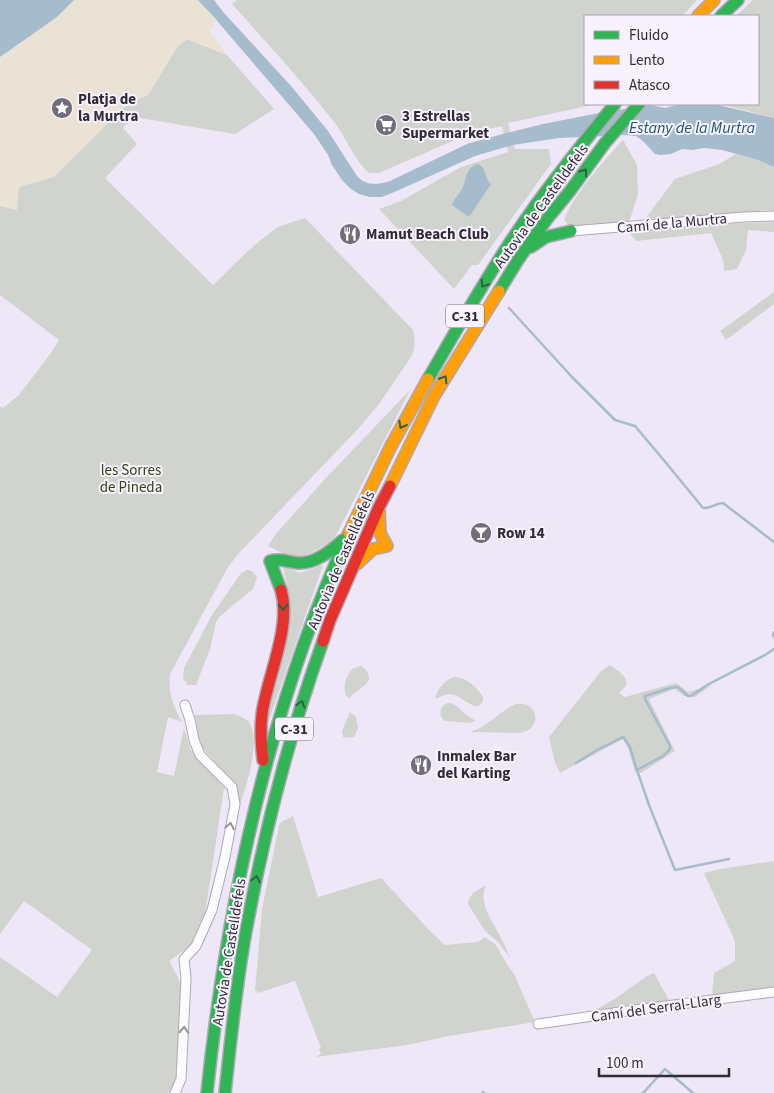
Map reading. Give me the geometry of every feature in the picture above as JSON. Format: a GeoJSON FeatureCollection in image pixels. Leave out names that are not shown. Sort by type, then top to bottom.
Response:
{"type":"FeatureCollection","features":[{"type":"Feature","properties":{"kind":"highway"},"geometry":{"type":"LineString","coordinates":[[699,15],[714,0]]}},
{"type":"Feature","properties":{"kind":"highway"},"geometry":{"type":"LineString","coordinates":[[722,15],[738,0]]}},
{"type":"Feature","properties":{"kind":"highway","name":"Autovia de Castelldefels"},"geometry":{"type":"LineString","coordinates":[[207,1093],[218,991],[229,929],[264,770],[299,655],[315,611],[345,539],[394,439],[475,299],[504,251],[534,207],[582,144],[615,105]]}},
{"type":"Feature","properties":{"kind":"highway","name":"Autovia de Castelldefels"},"geometry":{"type":"LineString","coordinates":[[225,1093],[246,932],[276,791],[306,688],[330,620],[350,572],[379,507],[434,396],[518,260],[605,143],[637,105]]}},
{"type":"Feature","properties":{"kind":"highway"},"geometry":{"type":"LineString","coordinates":[[570,192],[559,216],[564,228],[571,231]]}},
{"type":"Feature","properties":{"kind":"highway"},"geometry":{"type":"LineString","coordinates":[[518,260],[541,239],[553,234],[571,231]]}},
{"type":"Feature","properties":{"kind":"highway"},"geometry":{"type":"LineString","coordinates":[[350,572],[373,548],[387,546],[380,533],[379,507]]}},
{"type":"Feature","properties":{"kind":"highway"},"geometry":{"type":"LineString","coordinates":[[264,770],[260,730],[283,616],[282,595],[270,561],[278,559],[298,563],[315,560],[327,554],[345,539]]}},
{"type":"Feature","properties":{"kind":"highway"},"geometry":{"type":"LineString","coordinates":[[200,1093],[210,1061]]}},
{"type":"Feature","properties":{"kind":"street","name":"Camí de la Murtra"},"geometry":{"type":"LineString","coordinates":[[571,231],[774,216]]}},
{"type":"Feature","properties":{"kind":"street"},"geometry":{"type":"LineString","coordinates":[[175,1093],[181,1079],[186,992],[184,959],[196,946],[212,910],[235,804],[232,787],[200,755],[185,705]]}},
{"type":"Feature","properties":{"kind":"street","name":"Camí del Serral-Llarg"},"geometry":{"type":"LineString","coordinates":[[538,1024],[774,992]]}},
{"type":"Feature","properties":{"kind":"green space"},"geometry":{"type":"Polygon","coordinates":[[[237,0],[697,0],[683,15],[584,15],[584,105],[592,105],[508,123],[515,149],[549,149],[551,164],[478,265],[472,265],[454,289],[379,209],[401,201],[461,167],[508,152],[502,126],[471,133],[379,173],[369,173],[359,162],[339,129],[323,108],[232,4],[237,0]]]}},
{"type":"Feature","properties":{"kind":"green space"},"geometry":{"type":"Polygon","coordinates":[[[753,0],[774,0],[774,118],[725,105],[759,105],[759,15],[737,15],[753,0]]]}},
{"type":"Feature","properties":{"kind":"green space","name":"les Sorres de Pineda"},"geometry":{"type":"Polygon","coordinates":[[[186,40],[227,55],[274,109],[235,134],[134,117],[123,128],[137,144],[105,178],[213,285],[249,250],[272,231],[278,227],[305,218],[413,330],[415,341],[413,353],[379,404],[359,428],[239,553],[228,567],[170,674],[172,699],[182,722],[168,717],[157,772],[174,776],[184,728],[190,748],[224,788],[205,914],[190,946],[169,961],[181,983],[178,1081],[168,1093],[0,1093],[0,957],[57,997],[92,950],[24,901],[0,934],[0,407],[3,408],[19,395],[59,340],[0,295],[0,200],[16,185],[113,112],[130,102],[148,95],[177,47],[186,40]]]}},
{"type":"Feature","properties":{"kind":"green space"},"geometry":{"type":"Polygon","coordinates":[[[623,140],[637,165],[638,195],[629,222],[573,227],[568,225],[564,219],[583,187],[623,140]]]}},
{"type":"Feature","properties":{"kind":"green space"},"geometry":{"type":"Polygon","coordinates":[[[736,154],[774,167],[774,211],[645,219],[675,179],[719,164],[736,154]]]}},
{"type":"Feature","properties":{"kind":"green space"},"geometry":{"type":"Polygon","coordinates":[[[774,222],[774,232],[748,230],[746,250],[737,269],[724,271],[723,260],[711,233],[636,241],[629,232],[718,224],[774,222]]]}},
{"type":"Feature","properties":{"kind":"green space"},"geometry":{"type":"Polygon","coordinates":[[[774,292],[774,304],[726,340],[720,331],[774,292]]]}},
{"type":"Feature","properties":{"kind":"green space"},"geometry":{"type":"Polygon","coordinates":[[[410,390],[333,541],[301,558],[284,554],[268,546],[275,535],[325,479],[410,390]]]}},
{"type":"Feature","properties":{"kind":"green space"},"geometry":{"type":"Polygon","coordinates":[[[323,565],[267,726],[289,594],[283,567],[300,573],[323,565]]]}},
{"type":"Feature","properties":{"kind":"green space"},"geometry":{"type":"Polygon","coordinates":[[[247,570],[252,571],[257,577],[253,589],[219,617],[216,622],[210,649],[196,685],[188,685],[183,679],[184,668],[212,615],[241,573],[247,570]]]}},
{"type":"Feature","properties":{"kind":"green space"},"geometry":{"type":"Polygon","coordinates":[[[610,665],[622,674],[626,680],[625,687],[619,693],[625,697],[676,683],[688,692],[712,685],[695,697],[684,696],[675,689],[649,699],[675,751],[641,773],[635,772],[628,748],[623,739],[560,773],[555,763],[549,737],[602,670],[610,665]]]}},
{"type":"Feature","properties":{"kind":"green space"},"geometry":{"type":"Polygon","coordinates":[[[361,666],[367,672],[369,680],[349,698],[345,692],[345,682],[352,670],[361,666]]]}},
{"type":"Feature","properties":{"kind":"green space"},"geometry":{"type":"Polygon","coordinates":[[[454,677],[467,681],[478,690],[483,697],[481,704],[474,706],[460,697],[451,694],[435,699],[442,685],[454,677]]]}},
{"type":"Feature","properties":{"kind":"green space"},"geometry":{"type":"Polygon","coordinates":[[[447,703],[455,705],[476,721],[468,723],[445,721],[441,717],[440,712],[447,703]]]}},
{"type":"Feature","properties":{"kind":"green space"},"geometry":{"type":"Polygon","coordinates":[[[516,704],[524,704],[533,711],[535,721],[527,730],[520,733],[470,732],[476,730],[516,704]]]}},
{"type":"Feature","properties":{"kind":"green space"},"geometry":{"type":"Polygon","coordinates":[[[350,712],[356,717],[358,729],[354,737],[345,738],[342,731],[350,712]]]}},
{"type":"Feature","properties":{"kind":"green space"},"geometry":{"type":"Polygon","coordinates":[[[234,714],[248,721],[254,740],[251,764],[239,809],[236,785],[200,745],[195,715],[234,714]]]}},
{"type":"Feature","properties":{"kind":"green space"},"geometry":{"type":"Polygon","coordinates":[[[293,816],[318,897],[381,878],[445,945],[478,942],[485,937],[496,945],[514,974],[535,1022],[407,1045],[315,1057],[321,1054],[319,1049],[321,1048],[295,981],[258,993],[255,990],[262,909],[279,826],[281,822],[293,816]]]}},
{"type":"Feature","properties":{"kind":"green space"},"geometry":{"type":"Polygon","coordinates":[[[774,861],[774,989],[712,997],[714,973],[735,961],[735,941],[704,873],[774,861]]]}},
{"type":"Feature","properties":{"kind":"green space"},"geometry":{"type":"Polygon","coordinates":[[[486,885],[484,892],[485,905],[510,958],[498,942],[485,931],[468,904],[472,895],[486,885]]]}},
{"type":"Feature","properties":{"kind":"green space"},"geometry":{"type":"Polygon","coordinates":[[[654,973],[670,1002],[587,1014],[615,999],[654,973]]]}},
{"type":"Feature","properties":{"kind":"sand","name":"Platja de la Murtra"},"geometry":{"type":"Polygon","coordinates":[[[74,0],[198,0],[216,20],[210,32],[227,55],[185,40],[177,47],[148,95],[130,102],[54,177],[19,187],[17,210],[0,206],[0,57],[57,17],[74,0]]]}},
{"type":"Feature","properties":{"kind":"water"},"geometry":{"type":"Polygon","coordinates":[[[0,0],[74,0],[57,17],[0,57],[0,0]]]}},
{"type":"Feature","properties":{"kind":"water","name":"Estany de la Murtra"},"geometry":{"type":"Polygon","coordinates":[[[198,0],[214,0],[291,86],[328,131],[357,176],[364,182],[377,184],[390,181],[467,144],[499,135],[543,124],[650,105],[665,108],[677,105],[718,105],[774,118],[774,167],[758,160],[722,150],[704,148],[682,149],[671,154],[655,154],[636,136],[559,138],[513,145],[475,156],[382,197],[370,197],[359,194],[342,180],[314,134],[198,0]]]}},
{"type":"Feature","properties":{"kind":"water"},"geometry":{"type":"Polygon","coordinates":[[[478,164],[483,168],[491,184],[469,217],[452,205],[463,187],[469,170],[478,164]]]}},
{"type":"Feature","properties":{"kind":"waterway"},"geometry":{"type":"LineString","coordinates":[[509,308],[572,377],[615,420],[635,426],[703,508],[723,503],[774,542]]}},
{"type":"Feature","properties":{"kind":"waterway"},"geometry":{"type":"LineString","coordinates":[[774,632],[774,637]]}},
{"type":"Feature","properties":{"kind":"waterway"},"geometry":{"type":"LineString","coordinates":[[576,763],[623,737],[630,747],[637,770],[663,756],[670,749],[670,746],[645,696],[678,687],[688,696],[691,696],[707,685],[774,649]]}},
{"type":"Feature","properties":{"kind":"waterway"},"geometry":{"type":"LineString","coordinates":[[637,770],[675,870],[729,859]]}},
{"type":"Feature","properties":{"kind":"waterway"},"geometry":{"type":"LineString","coordinates":[[643,1093],[665,1069],[693,1093]]}},
{"type":"Feature","properties":{"kind":"traffic: fast"},"geometry":{"type":"LineString","coordinates":[[722,15],[738,0]]}},
{"type":"Feature","properties":{"kind":"traffic: fast"},"geometry":{"type":"LineString","coordinates":[[428,379],[482,286],[517,232],[564,166],[614,105]]}},
{"type":"Feature","properties":{"kind":"traffic: fast"},"geometry":{"type":"LineString","coordinates":[[499,291],[547,219],[605,143],[638,105]]}},
{"type":"Feature","properties":{"kind":"traffic: fast"},"geometry":{"type":"LineString","coordinates":[[531,247],[546,237],[571,231]]}},
{"type":"Feature","properties":{"kind":"traffic: fast"},"geometry":{"type":"LineString","coordinates":[[207,1093],[226,949],[255,807],[295,668],[320,600],[349,533]]}},
{"type":"Feature","properties":{"kind":"traffic: fast"},"geometry":{"type":"LineString","coordinates":[[281,590],[270,561],[281,560],[298,563],[311,561],[328,552],[343,540]]}},
{"type":"Feature","properties":{"kind":"traffic: fast"},"geometry":{"type":"LineString","coordinates":[[225,1093],[239,972],[261,857],[288,748],[323,641]]}},
{"type":"Feature","properties":{"kind":"traffic: slow"},"geometry":{"type":"LineString","coordinates":[[699,15],[714,0]]}},
{"type":"Feature","properties":{"kind":"traffic: slow"},"geometry":{"type":"LineString","coordinates":[[390,486],[434,396],[499,291]]}},
{"type":"Feature","properties":{"kind":"traffic: slow"},"geometry":{"type":"LineString","coordinates":[[349,533],[391,446],[428,379]]}},
{"type":"Feature","properties":{"kind":"traffic: slow"},"geometry":{"type":"LineString","coordinates":[[357,564],[373,549],[387,546],[380,533],[379,510]]}},
{"type":"Feature","properties":{"kind":"traffic: jam"},"geometry":{"type":"LineString","coordinates":[[323,641],[330,620],[390,486]]}},
{"type":"Feature","properties":{"kind":"traffic: jam"},"geometry":{"type":"LineString","coordinates":[[263,760],[262,714],[281,636],[284,604],[281,590]]}},
{"type":"Feature","properties":{"kind":"place","name":"Platja de la Murtra"},"geometry":{"type":"Point","coordinates":[62,108]}},
{"type":"Feature","properties":{"kind":"place","name":"3 Estrellas Supermarket"},"geometry":{"type":"Point","coordinates":[386,125]}},
{"type":"Feature","properties":{"kind":"place","name":"Mamut Beach Club"},"geometry":{"type":"Point","coordinates":[350,234]}},
{"type":"Feature","properties":{"kind":"place","name":"Row 14"},"geometry":{"type":"Point","coordinates":[481,533]}},
{"type":"Feature","properties":{"kind":"place","name":"Inmalex Bar del Karting"},"geometry":{"type":"Point","coordinates":[421,765]}}]}
